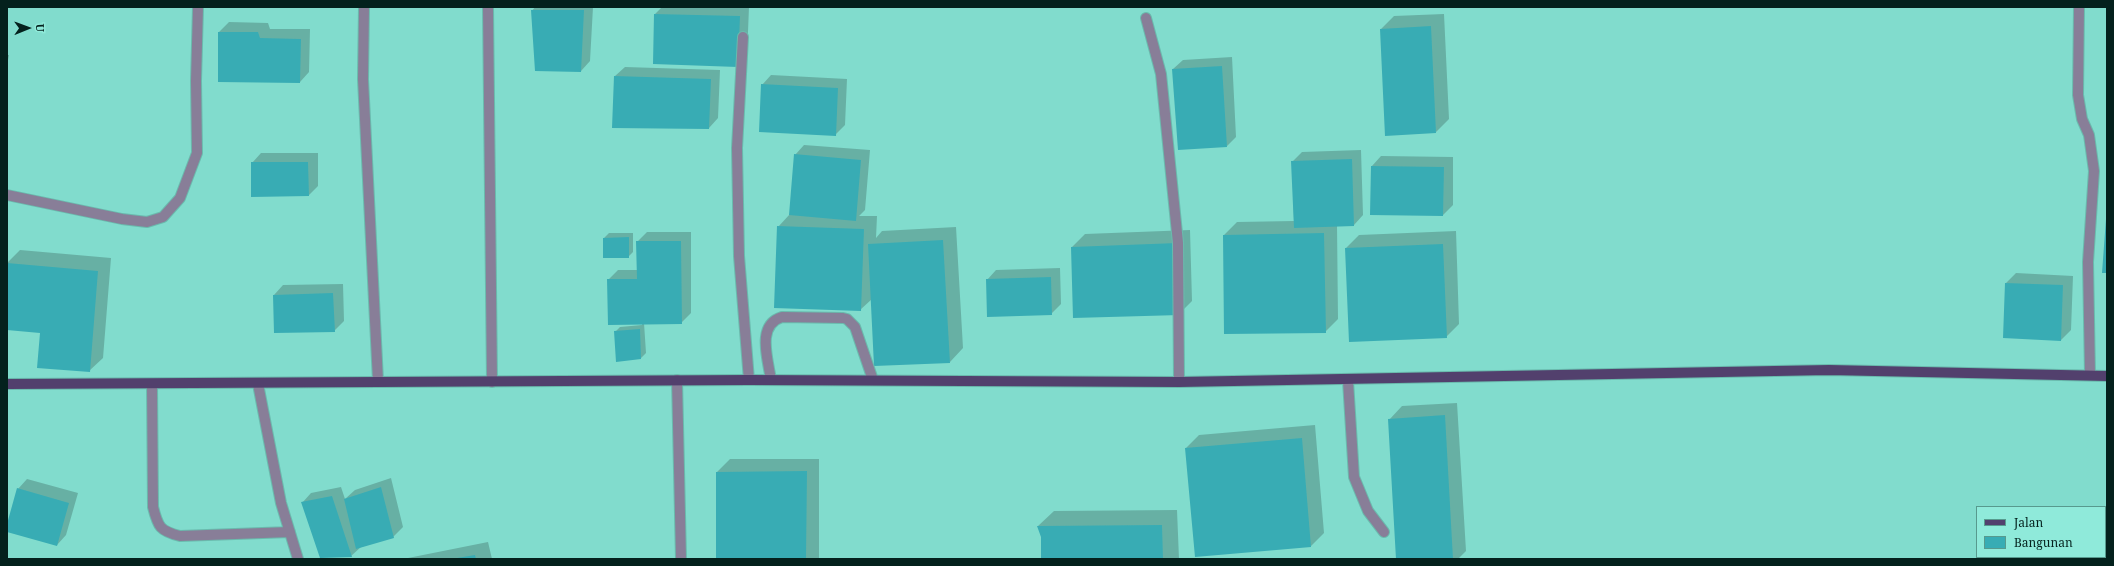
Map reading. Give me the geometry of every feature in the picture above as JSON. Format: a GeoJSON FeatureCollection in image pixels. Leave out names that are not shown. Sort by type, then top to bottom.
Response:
{"type":"FeatureCollection","features":[{"type":"Feature","properties":{"kind":"main road"},"geometry":{"type":"LineString","coordinates":[[7,384],[258,384],[378,381],[492,382],[678,380],[1179,382],[1348,381],[1829,370],[2107,376]]}},
{"type":"Feature","properties":{"kind":"street"},"geometry":{"type":"LineString","coordinates":[[7,195],[122,219],[147,222],[164,217],[180,198],[197,153],[196,82],[198,7]]}},
{"type":"Feature","properties":{"kind":"street"},"geometry":{"type":"LineString","coordinates":[[364,7],[363,79],[378,381]]}},
{"type":"Feature","properties":{"kind":"street"},"geometry":{"type":"LineString","coordinates":[[488,7],[492,382]]}},
{"type":"Feature","properties":{"kind":"street"},"geometry":{"type":"LineString","coordinates":[[2080,7],[2078,95],[2082,118],[2089,135],[2094,171],[2088,262],[2090,375]]}},
{"type":"Feature","properties":{"kind":"street"},"geometry":{"type":"LineString","coordinates":[[1146,18],[1161,74],[1178,243],[1179,382]]}},
{"type":"Feature","properties":{"kind":"street"},"geometry":{"type":"LineString","coordinates":[[743,37],[737,148],[739,256],[749,380]]}},
{"type":"Feature","properties":{"kind":"street"},"geometry":{"type":"LineString","coordinates":[[771,380],[766,335],[769,324],[774,319],[782,316],[847,319],[856,327],[873,380]]}},
{"type":"Feature","properties":{"kind":"street"},"geometry":{"type":"LineString","coordinates":[[678,380],[681,559]]}},
{"type":"Feature","properties":{"kind":"street"},"geometry":{"type":"LineString","coordinates":[[1348,381],[1354,477],[1368,511],[1384,532]]}},
{"type":"Feature","properties":{"kind":"street"},"geometry":{"type":"LineString","coordinates":[[152,384],[153,507],[157,523],[164,532],[180,536],[290,532]]}},
{"type":"Feature","properties":{"kind":"street"},"geometry":{"type":"LineString","coordinates":[[258,384],[281,503],[298,559]]}},
{"type":"Feature","properties":{"kind":"building"},"geometry":{"type":"Polygon","coordinates":[[[531,10],[584,10],[581,72],[535,71],[531,10]]]}},
{"type":"Feature","properties":{"kind":"building"},"geometry":{"type":"Polygon","coordinates":[[[654,14],[740,16],[738,67],[653,64],[654,14]]]}},
{"type":"Feature","properties":{"kind":"building"},"geometry":{"type":"Polygon","coordinates":[[[1431,26],[1436,133],[1385,136],[1380,29],[1431,26]]]}},
{"type":"Feature","properties":{"kind":"building"},"geometry":{"type":"Polygon","coordinates":[[[218,32],[258,32],[260,38],[301,39],[300,83],[218,82],[218,32]]]}},
{"type":"Feature","properties":{"kind":"building"},"geometry":{"type":"Polygon","coordinates":[[[1222,66],[1227,147],[1178,150],[1172,69],[1222,66]]]}},
{"type":"Feature","properties":{"kind":"building"},"geometry":{"type":"Polygon","coordinates":[[[614,76],[711,79],[709,129],[612,128],[614,76]]]}},
{"type":"Feature","properties":{"kind":"building"},"geometry":{"type":"Polygon","coordinates":[[[761,84],[838,88],[836,136],[759,132],[761,84]]]}},
{"type":"Feature","properties":{"kind":"building"},"geometry":{"type":"Polygon","coordinates":[[[794,154],[861,160],[856,221],[789,215],[794,154]]]}},
{"type":"Feature","properties":{"kind":"building"},"geometry":{"type":"Polygon","coordinates":[[[1352,159],[1354,226],[1294,228],[1291,161],[1352,159]]]}},
{"type":"Feature","properties":{"kind":"building"},"geometry":{"type":"Polygon","coordinates":[[[251,162],[308,162],[309,196],[251,197],[251,162]]]}},
{"type":"Feature","properties":{"kind":"building"},"geometry":{"type":"Polygon","coordinates":[[[1371,166],[1444,167],[1443,216],[1370,215],[1371,166]]]}},
{"type":"Feature","properties":{"kind":"building"},"geometry":{"type":"Polygon","coordinates":[[[2106,219],[2107,273],[2102,273],[2106,219]]]}},
{"type":"Feature","properties":{"kind":"building"},"geometry":{"type":"Polygon","coordinates":[[[777,226],[864,229],[861,311],[774,308],[777,226]]]}},
{"type":"Feature","properties":{"kind":"building"},"geometry":{"type":"Polygon","coordinates":[[[1324,233],[1326,333],[1224,334],[1223,235],[1324,233]]]}},
{"type":"Feature","properties":{"kind":"building"},"geometry":{"type":"Polygon","coordinates":[[[629,237],[629,258],[603,258],[603,238],[629,237]]]}},
{"type":"Feature","properties":{"kind":"building"},"geometry":{"type":"Polygon","coordinates":[[[943,240],[950,363],[874,366],[868,244],[943,240]]]}},
{"type":"Feature","properties":{"kind":"building"},"geometry":{"type":"Polygon","coordinates":[[[636,241],[681,241],[682,324],[608,325],[607,279],[637,279],[636,241]]]}},
{"type":"Feature","properties":{"kind":"building"},"geometry":{"type":"Polygon","coordinates":[[[1178,243],[1180,315],[1073,318],[1071,247],[1178,243]]]}},
{"type":"Feature","properties":{"kind":"building"},"geometry":{"type":"Polygon","coordinates":[[[1443,244],[1447,338],[1349,342],[1345,248],[1443,244]]]}},
{"type":"Feature","properties":{"kind":"building"},"geometry":{"type":"Polygon","coordinates":[[[7,263],[98,271],[90,372],[37,368],[40,333],[7,330],[7,263]]]}},
{"type":"Feature","properties":{"kind":"building"},"geometry":{"type":"Polygon","coordinates":[[[1051,277],[1052,315],[987,317],[986,279],[1051,277]]]}},
{"type":"Feature","properties":{"kind":"building"},"geometry":{"type":"Polygon","coordinates":[[[2005,283],[2063,285],[2061,341],[2003,338],[2005,283]]]}},
{"type":"Feature","properties":{"kind":"building"},"geometry":{"type":"Polygon","coordinates":[[[333,293],[335,332],[274,333],[273,295],[333,293]]]}},
{"type":"Feature","properties":{"kind":"building"},"geometry":{"type":"Polygon","coordinates":[[[640,329],[641,359],[616,362],[614,331],[640,329]]]}},
{"type":"Feature","properties":{"kind":"building"},"geometry":{"type":"Polygon","coordinates":[[[1445,415],[1453,559],[1396,559],[1388,419],[1445,415]]]}},
{"type":"Feature","properties":{"kind":"building"},"geometry":{"type":"Polygon","coordinates":[[[1302,438],[1311,547],[1195,557],[1185,448],[1302,438]]]}},
{"type":"Feature","properties":{"kind":"building"},"geometry":{"type":"Polygon","coordinates":[[[807,471],[806,559],[716,559],[716,472],[807,471]]]}},
{"type":"Feature","properties":{"kind":"building"},"geometry":{"type":"Polygon","coordinates":[[[381,487],[394,538],[356,549],[344,499],[381,487]]]}},
{"type":"Feature","properties":{"kind":"building"},"geometry":{"type":"Polygon","coordinates":[[[17,488],[69,503],[57,546],[7,532],[7,524],[17,488]]]}},
{"type":"Feature","properties":{"kind":"building"},"geometry":{"type":"Polygon","coordinates":[[[332,496],[352,557],[320,558],[301,502],[332,496]]]}},
{"type":"Feature","properties":{"kind":"building"},"geometry":{"type":"Polygon","coordinates":[[[1162,525],[1163,559],[1041,559],[1041,537],[1037,526],[1162,525]]]}},
{"type":"Feature","properties":{"kind":"building"},"geometry":{"type":"Polygon","coordinates":[[[475,555],[476,559],[457,559],[457,558],[475,555]]]}}]}
